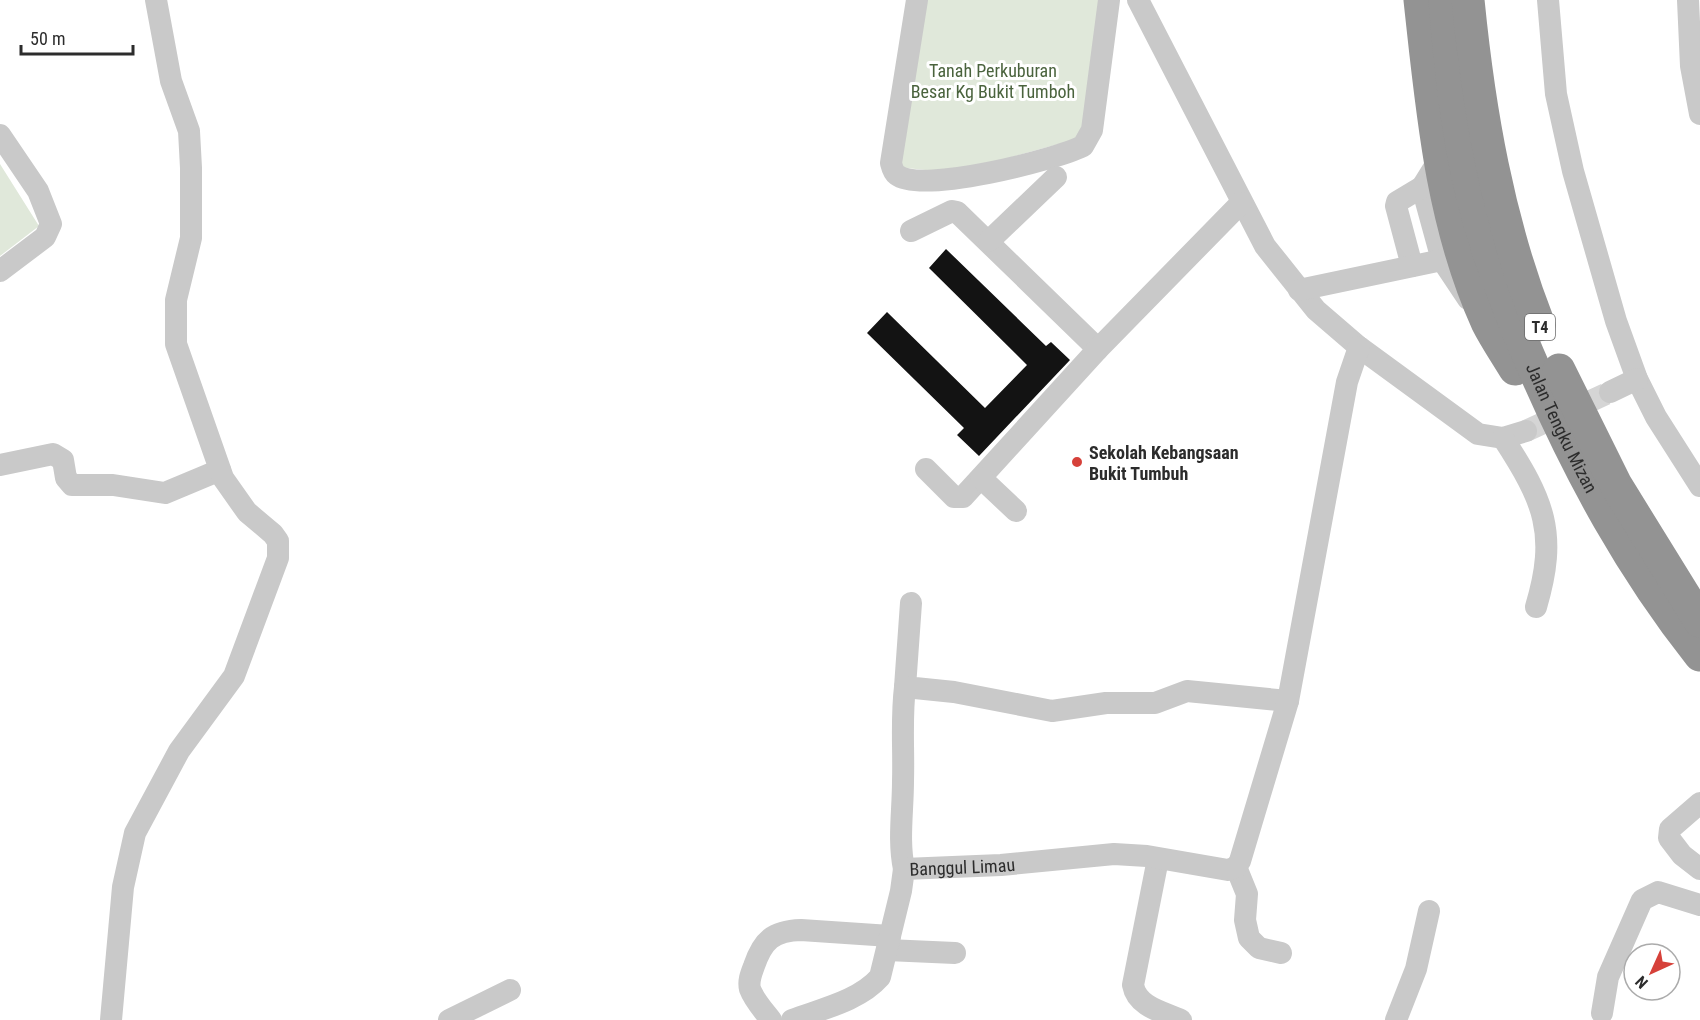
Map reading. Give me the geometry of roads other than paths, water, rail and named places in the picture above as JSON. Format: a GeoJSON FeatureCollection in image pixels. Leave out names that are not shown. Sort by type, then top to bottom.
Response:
{"type":"FeatureCollection","features":[{"type":"Feature","properties":{"kind":"highway"},"geometry":{"type":"LineString","coordinates":[[1420,0],[1440,158],[1452,223],[1467,271],[1488,324],[1518,375],[1558,424]]}},
{"type":"Feature","properties":{"kind":"highway","name":"Jalan Tengku Mizan"},"geometry":{"type":"LineString","coordinates":[[1446,0],[1458,128],[1473,197],[1490,259],[1511,314],[1558,424],[1597,502],[1634,564],[1700,655]]}},
{"type":"Feature","properties":{"kind":"highway","name":"Jalan Tengku Mizan"},"geometry":{"type":"LineString","coordinates":[[1468,0],[1476,84],[1492,168],[1511,243],[1529,299],[1577,410],[1616,485],[1700,621]]}},
{"type":"Feature","properties":{"kind":"highway"},"geometry":{"type":"LineString","coordinates":[[1658,554],[1700,602]]}},
{"type":"Feature","properties":{"kind":"street"},"geometry":{"type":"LineString","coordinates":[[111,1020],[123,887],[135,833],[179,751],[234,676],[278,558],[278,541],[247,512],[220,470],[176,344],[176,300],[191,238],[189,131],[171,81],[156,0]]}},
{"type":"Feature","properties":{"kind":"street"},"geometry":{"type":"LineString","coordinates":[[917,0],[891,163],[894,173],[922,182],[1006,168],[1083,146],[1092,130],[1109,0]]}},
{"type":"Feature","properties":{"kind":"street"},"geometry":{"type":"LineString","coordinates":[[1138,0],[1265,246],[1316,310],[1359,347],[1478,434],[1503,438],[1526,431]]}},
{"type":"Feature","properties":{"kind":"street"},"geometry":{"type":"LineString","coordinates":[[1548,0],[1556,94],[1573,171],[1616,321],[1637,379],[1656,417],[1700,486]]}},
{"type":"Feature","properties":{"kind":"street"},"geometry":{"type":"LineString","coordinates":[[1688,0],[1690,66],[1700,114]]}},
{"type":"Feature","properties":{"kind":"street"},"geometry":{"type":"LineString","coordinates":[[0,135],[38,192],[51,224],[45,237],[0,271]]}},
{"type":"Feature","properties":{"kind":"street"},"geometry":{"type":"LineString","coordinates":[[1412,267],[1396,206],[1397,202],[1422,187],[1440,158]]}},
{"type":"Feature","properties":{"kind":"street"},"geometry":{"type":"LineString","coordinates":[[989,241],[1056,177]]}},
{"type":"Feature","properties":{"kind":"street"},"geometry":{"type":"LineString","coordinates":[[1422,187],[1442,260],[1488,324]]}},
{"type":"Feature","properties":{"kind":"street"},"geometry":{"type":"LineString","coordinates":[[926,469],[954,497],[963,497],[1098,349],[1241,203]]}},
{"type":"Feature","properties":{"kind":"street"},"geometry":{"type":"LineString","coordinates":[[911,231],[951,211],[957,212],[1098,349]]}},
{"type":"Feature","properties":{"kind":"street"},"geometry":{"type":"LineString","coordinates":[[1299,290],[1442,260]]}},
{"type":"Feature","properties":{"kind":"street"},"geometry":{"type":"LineString","coordinates":[[1281,953],[1259,948],[1249,938],[1245,920],[1247,894],[1236,867],[1240,861],[1288,701],[1347,382],[1359,347]]}},
{"type":"Feature","properties":{"kind":"street"},"geometry":{"type":"LineString","coordinates":[[1610,392],[1637,379]]}},
{"type":"Feature","properties":{"kind":"street"},"geometry":{"type":"LineString","coordinates":[[1503,438],[1525,472],[1541,505],[1548,538],[1546,573],[1536,607]]}},
{"type":"Feature","properties":{"kind":"street"},"geometry":{"type":"LineString","coordinates":[[0,465],[53,453],[63,460],[66,478],[72,485],[113,485],[165,493],[220,470]]}},
{"type":"Feature","properties":{"kind":"street"},"geometry":{"type":"LineString","coordinates":[[981,478],[1016,511]]}},
{"type":"Feature","properties":{"kind":"street"},"geometry":{"type":"LineString","coordinates":[[904,869],[900,836],[902,709],[911,603]]}},
{"type":"Feature","properties":{"kind":"street"},"geometry":{"type":"LineString","coordinates":[[905,687],[954,692],[1052,711],[1106,703],[1155,703],[1187,691],[1288,701]]}},
{"type":"Feature","properties":{"kind":"street"},"geometry":{"type":"LineString","coordinates":[[1700,803],[1670,828],[1669,838],[1682,855],[1700,869]]}},
{"type":"Feature","properties":{"kind":"street","name":"Banggul Limau"},"geometry":{"type":"LineString","coordinates":[[792,1020],[867,989],[879,976],[889,943],[904,869],[1000,865],[1114,854],[1228,870],[1236,867]]}},
{"type":"Feature","properties":{"kind":"street"},"geometry":{"type":"LineString","coordinates":[[1158,859],[1133,985],[1135,994],[1141,1002],[1181,1020]]}},
{"type":"Feature","properties":{"kind":"street"},"geometry":{"type":"LineString","coordinates":[[1602,1013],[1608,977],[1642,900],[1658,892],[1700,905]]}},
{"type":"Feature","properties":{"kind":"street"},"geometry":{"type":"LineString","coordinates":[[1396,1020],[1416,969],[1429,911]]}},
{"type":"Feature","properties":{"kind":"street"},"geometry":{"type":"LineString","coordinates":[[771,1020],[756,1000],[749,979],[760,948],[774,936],[787,930],[801,930],[955,953]]}},
{"type":"Feature","properties":{"kind":"street"},"geometry":{"type":"LineString","coordinates":[[448,1020],[510,990]]}},
{"type":"Feature","properties":{"kind":"tunnel"},"geometry":{"type":"LineString","coordinates":[[1526,431],[1610,392]]}},
{"type":"Feature","properties":{"kind":"place","name":"Sekolah Kebangsaan Bukit Tumbuh"},"geometry":{"type":"Point","coordinates":[1077,462]}},
{"type":"Feature","properties":{"kind":"park label","name":"Tanah Perkuburan Besar Kg Bukit Tumboh"},"geometry":{"type":"Point","coordinates":[993,80]}}]}
